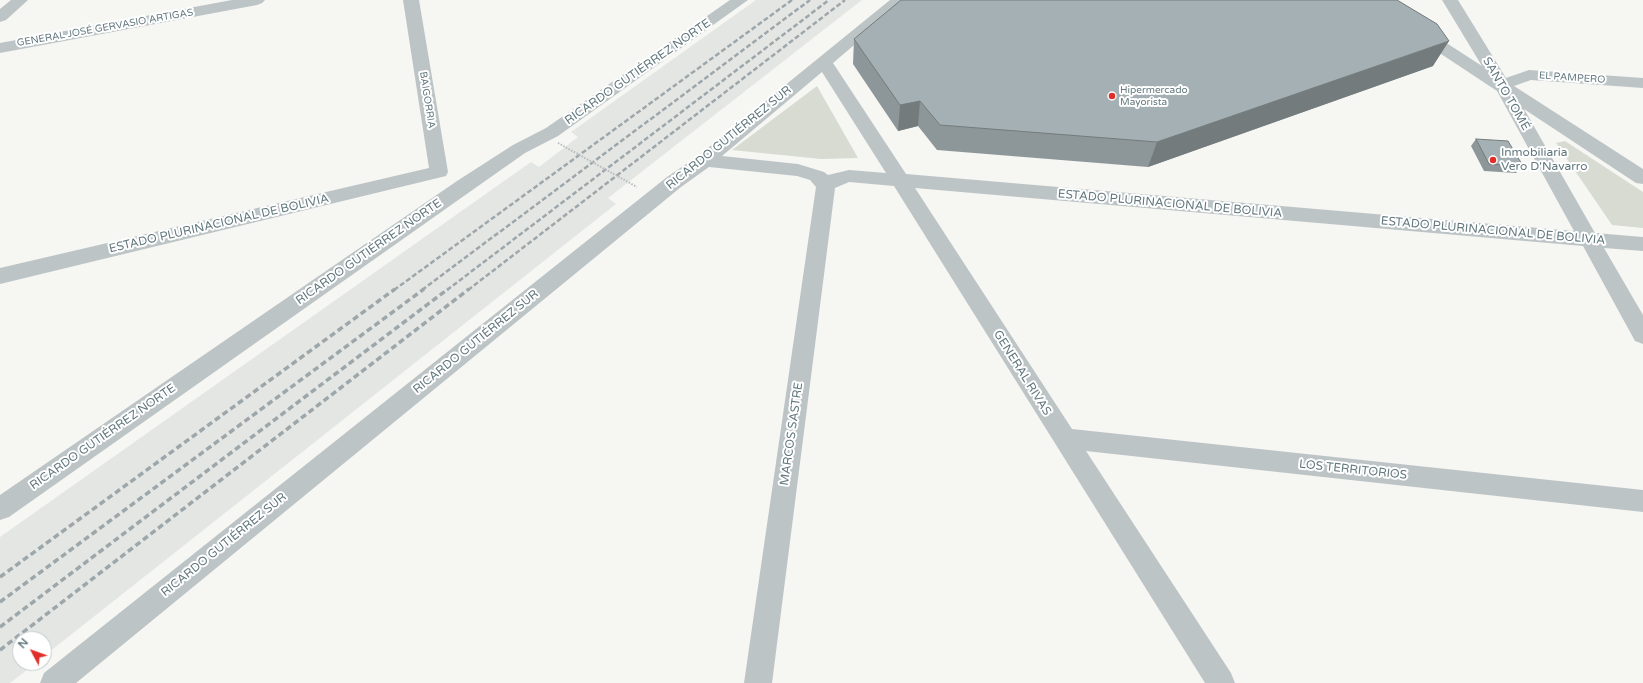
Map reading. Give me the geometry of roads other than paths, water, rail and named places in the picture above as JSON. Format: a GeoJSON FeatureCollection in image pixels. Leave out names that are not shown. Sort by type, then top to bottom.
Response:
{"type":"FeatureCollection","features":[{"type":"Feature","properties":{"kind":"street"},"geometry":{"type":"LineString","coordinates":[[0,17],[20,0]]}},
{"type":"Feature","properties":{"kind":"street","name":"GENERAL JOSÉ GERVASIO ARTIGAS"},"geometry":{"type":"LineString","coordinates":[[0,48],[257,0]]}},
{"type":"Feature","properties":{"kind":"street","name":"BAIGORRIA"},"geometry":{"type":"LineString","coordinates":[[411,0],[439,172]]}},
{"type":"Feature","properties":{"kind":"street","name":"RICARDO GUTIÉRREZ NORTE"},"geometry":{"type":"LineString","coordinates":[[0,509],[464,186],[519,149],[552,132],[740,0]]}},
{"type":"Feature","properties":{"kind":"street","name":"RICARDO GUTIÉRREZ SUR"},"geometry":{"type":"LineString","coordinates":[[54,683],[674,182],[705,160],[899,0]]}},
{"type":"Feature","properties":{"kind":"street"},"geometry":{"type":"LineString","coordinates":[[1369,0],[1643,178]]}},
{"type":"Feature","properties":{"kind":"street","name":"SANTO TOMÉ"},"geometry":{"type":"LineString","coordinates":[[1450,0],[1502,85],[1643,334]]}},
{"type":"Feature","properties":{"kind":"street","name":"GENERAL RIVAS"},"geometry":{"type":"LineString","coordinates":[[824,62],[1221,683]]}},
{"type":"Feature","properties":{"kind":"street","name":"EL PAMPERO"},"geometry":{"type":"LineString","coordinates":[[1502,85],[1529,75],[1643,83]]}},
{"type":"Feature","properties":{"kind":"street"},"geometry":{"type":"LineString","coordinates":[[705,160],[798,170],[817,176],[826,185]]}},
{"type":"Feature","properties":{"kind":"street"},"geometry":{"type":"LineString","coordinates":[[439,172],[464,186]]}},
{"type":"Feature","properties":{"kind":"street","name":"ESTADO PLURINACIONAL DE BOLIVIA"},"geometry":{"type":"LineString","coordinates":[[0,276],[439,172]]}},
{"type":"Feature","properties":{"kind":"street","name":"ESTADO PLURINACIONAL DE BOLIVIA"},"geometry":{"type":"LineString","coordinates":[[826,185],[836,179],[849,176],[1588,238],[1643,244]]}},
{"type":"Feature","properties":{"kind":"street","name":"MARCOS SASTRE"},"geometry":{"type":"LineString","coordinates":[[758,683],[826,185]]}},
{"type":"Feature","properties":{"kind":"street","name":"LOS TERRITORIOS"},"geometry":{"type":"LineString","coordinates":[[1063,438],[1643,502]]}},
{"type":"Feature","properties":{"kind":"railway"},"geometry":{"type":"LineString","coordinates":[[394,290],[792,0]]}},
{"type":"Feature","properties":{"kind":"railway"},"geometry":{"type":"LineString","coordinates":[[422,290],[810,0]]}},
{"type":"Feature","properties":{"kind":"railway"},"geometry":{"type":"LineString","coordinates":[[447,290],[829,0]]}},
{"type":"Feature","properties":{"kind":"railway"},"geometry":{"type":"LineString","coordinates":[[468,290],[845,0]]}},
{"type":"Feature","properties":{"kind":"railway"},"geometry":{"type":"LineString","coordinates":[[0,577],[395,289]]}},
{"type":"Feature","properties":{"kind":"railway"},"geometry":{"type":"LineString","coordinates":[[0,602],[424,289]]}},
{"type":"Feature","properties":{"kind":"railway"},"geometry":{"type":"LineString","coordinates":[[0,627],[448,289]]}},
{"type":"Feature","properties":{"kind":"railway"},"geometry":{"type":"LineString","coordinates":[[0,650],[469,289]]}},
{"type":"Feature","properties":{"kind":"place","name":"Hipermercado Mayorista"},"geometry":{"type":"Point","coordinates":[1112,96]}},
{"type":"Feature","properties":{"kind":"place","name":"Inmobiliaria Vero D'Navarro"},"geometry":{"type":"Point","coordinates":[1493,160]}}]}
